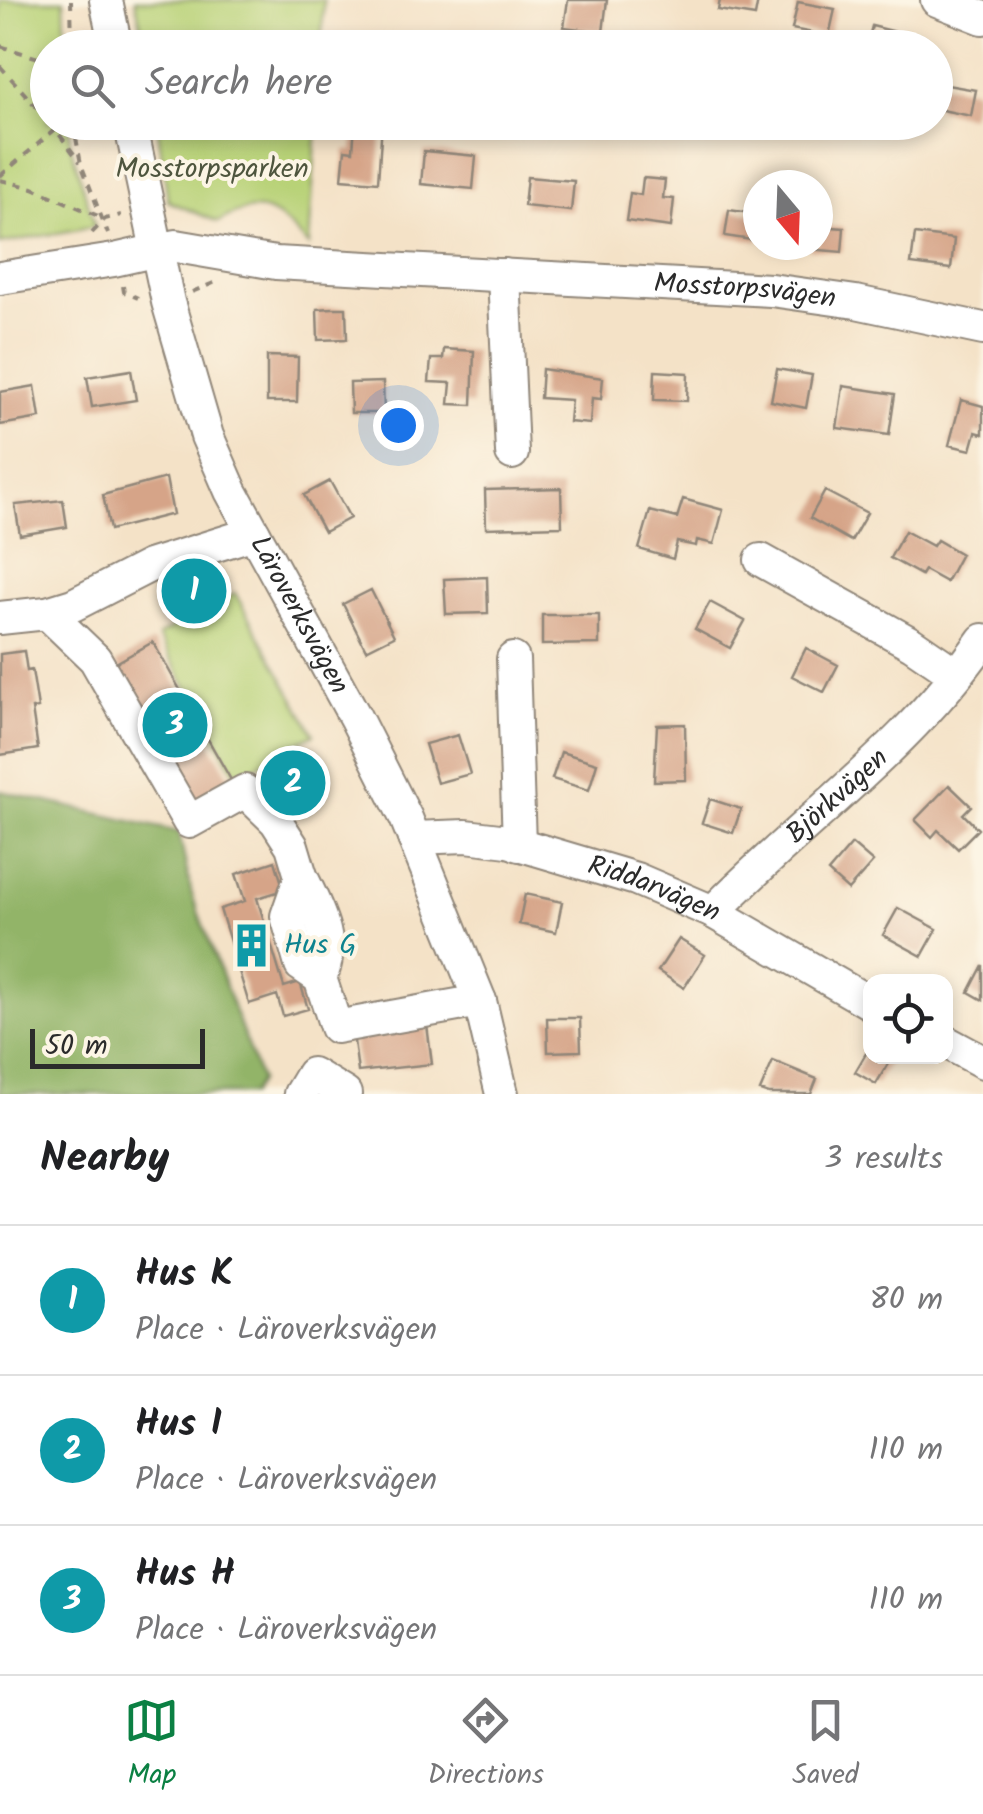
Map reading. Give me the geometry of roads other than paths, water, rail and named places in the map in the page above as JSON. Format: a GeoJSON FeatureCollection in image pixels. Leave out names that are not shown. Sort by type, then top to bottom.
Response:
{"type":"FeatureCollection","features":[{"type":"Feature","properties":{"kind":"street"},"geometry":{"type":"LineString","coordinates":[[106,0],[112,30]]}},
{"type":"Feature","properties":{"kind":"street"},"geometry":{"type":"LineString","coordinates":[[937,0],[983,18]]}},
{"type":"Feature","properties":{"kind":"street","name":"Läroverksvägen"},"geometry":{"type":"LineString","coordinates":[[133,140],[155,251],[207,436],[230,491],[364,735],[414,838],[480,1001],[502,1094]]}},
{"type":"Feature","properties":{"kind":"street","name":"Mosstorpsvägen"},"geometry":{"type":"LineString","coordinates":[[0,278],[176,246],[272,251],[504,275],[770,290],[856,302],[983,328]]}},
{"type":"Feature","properties":{"kind":"street"},"geometry":{"type":"LineString","coordinates":[[504,275],[512,454]]}},
{"type":"Feature","properties":{"kind":"street"},"geometry":{"type":"LineString","coordinates":[[0,618],[48,613],[72,605],[149,566],[254,533]]}},
{"type":"Feature","properties":{"kind":"street","name":"Björkvägen"},"geometry":{"type":"LineString","coordinates":[[713,912],[899,737],[973,660],[912,644],[761,560]]}},
{"type":"Feature","properties":{"kind":"street"},"geometry":{"type":"LineString","coordinates":[[48,613],[95,659],[189,822],[245,791],[276,821],[292,846],[301,876],[287,916],[300,966],[320,978],[336,1027],[306,1084],[345,1094]]}},
{"type":"Feature","properties":{"kind":"street"},"geometry":{"type":"LineString","coordinates":[[513,658],[520,844]]}},
{"type":"Feature","properties":{"kind":"street","name":"Riddarvägen"},"geometry":{"type":"LineString","coordinates":[[414,838],[466,836],[520,844],[636,878],[713,912],[863,999]]}},
{"type":"Feature","properties":{"kind":"street"},"geometry":{"type":"LineString","coordinates":[[336,1027],[480,1001]]}},
{"type":"Feature","properties":{"kind":"street"},"geometry":{"type":"LineString","coordinates":[[953,1046],[983,1062]]}},
{"type":"Feature","properties":{"kind":"place","name":"Hus K"},"geometry":{"type":"Point","coordinates":[194,591]}},
{"type":"Feature","properties":{"kind":"place","name":"Hus H"},"geometry":{"type":"Point","coordinates":[175,725]}},
{"type":"Feature","properties":{"kind":"place","name":"Hus I"},"geometry":{"type":"Point","coordinates":[293,783]}},
{"type":"Feature","properties":{"kind":"place","name":"Hus G"},"geometry":{"type":"Point","coordinates":[251,945]}},
{"type":"Feature","properties":{"kind":"park label","name":"Mosstorpsparken"},"geometry":{"type":"Point","coordinates":[212,169]}}]}
